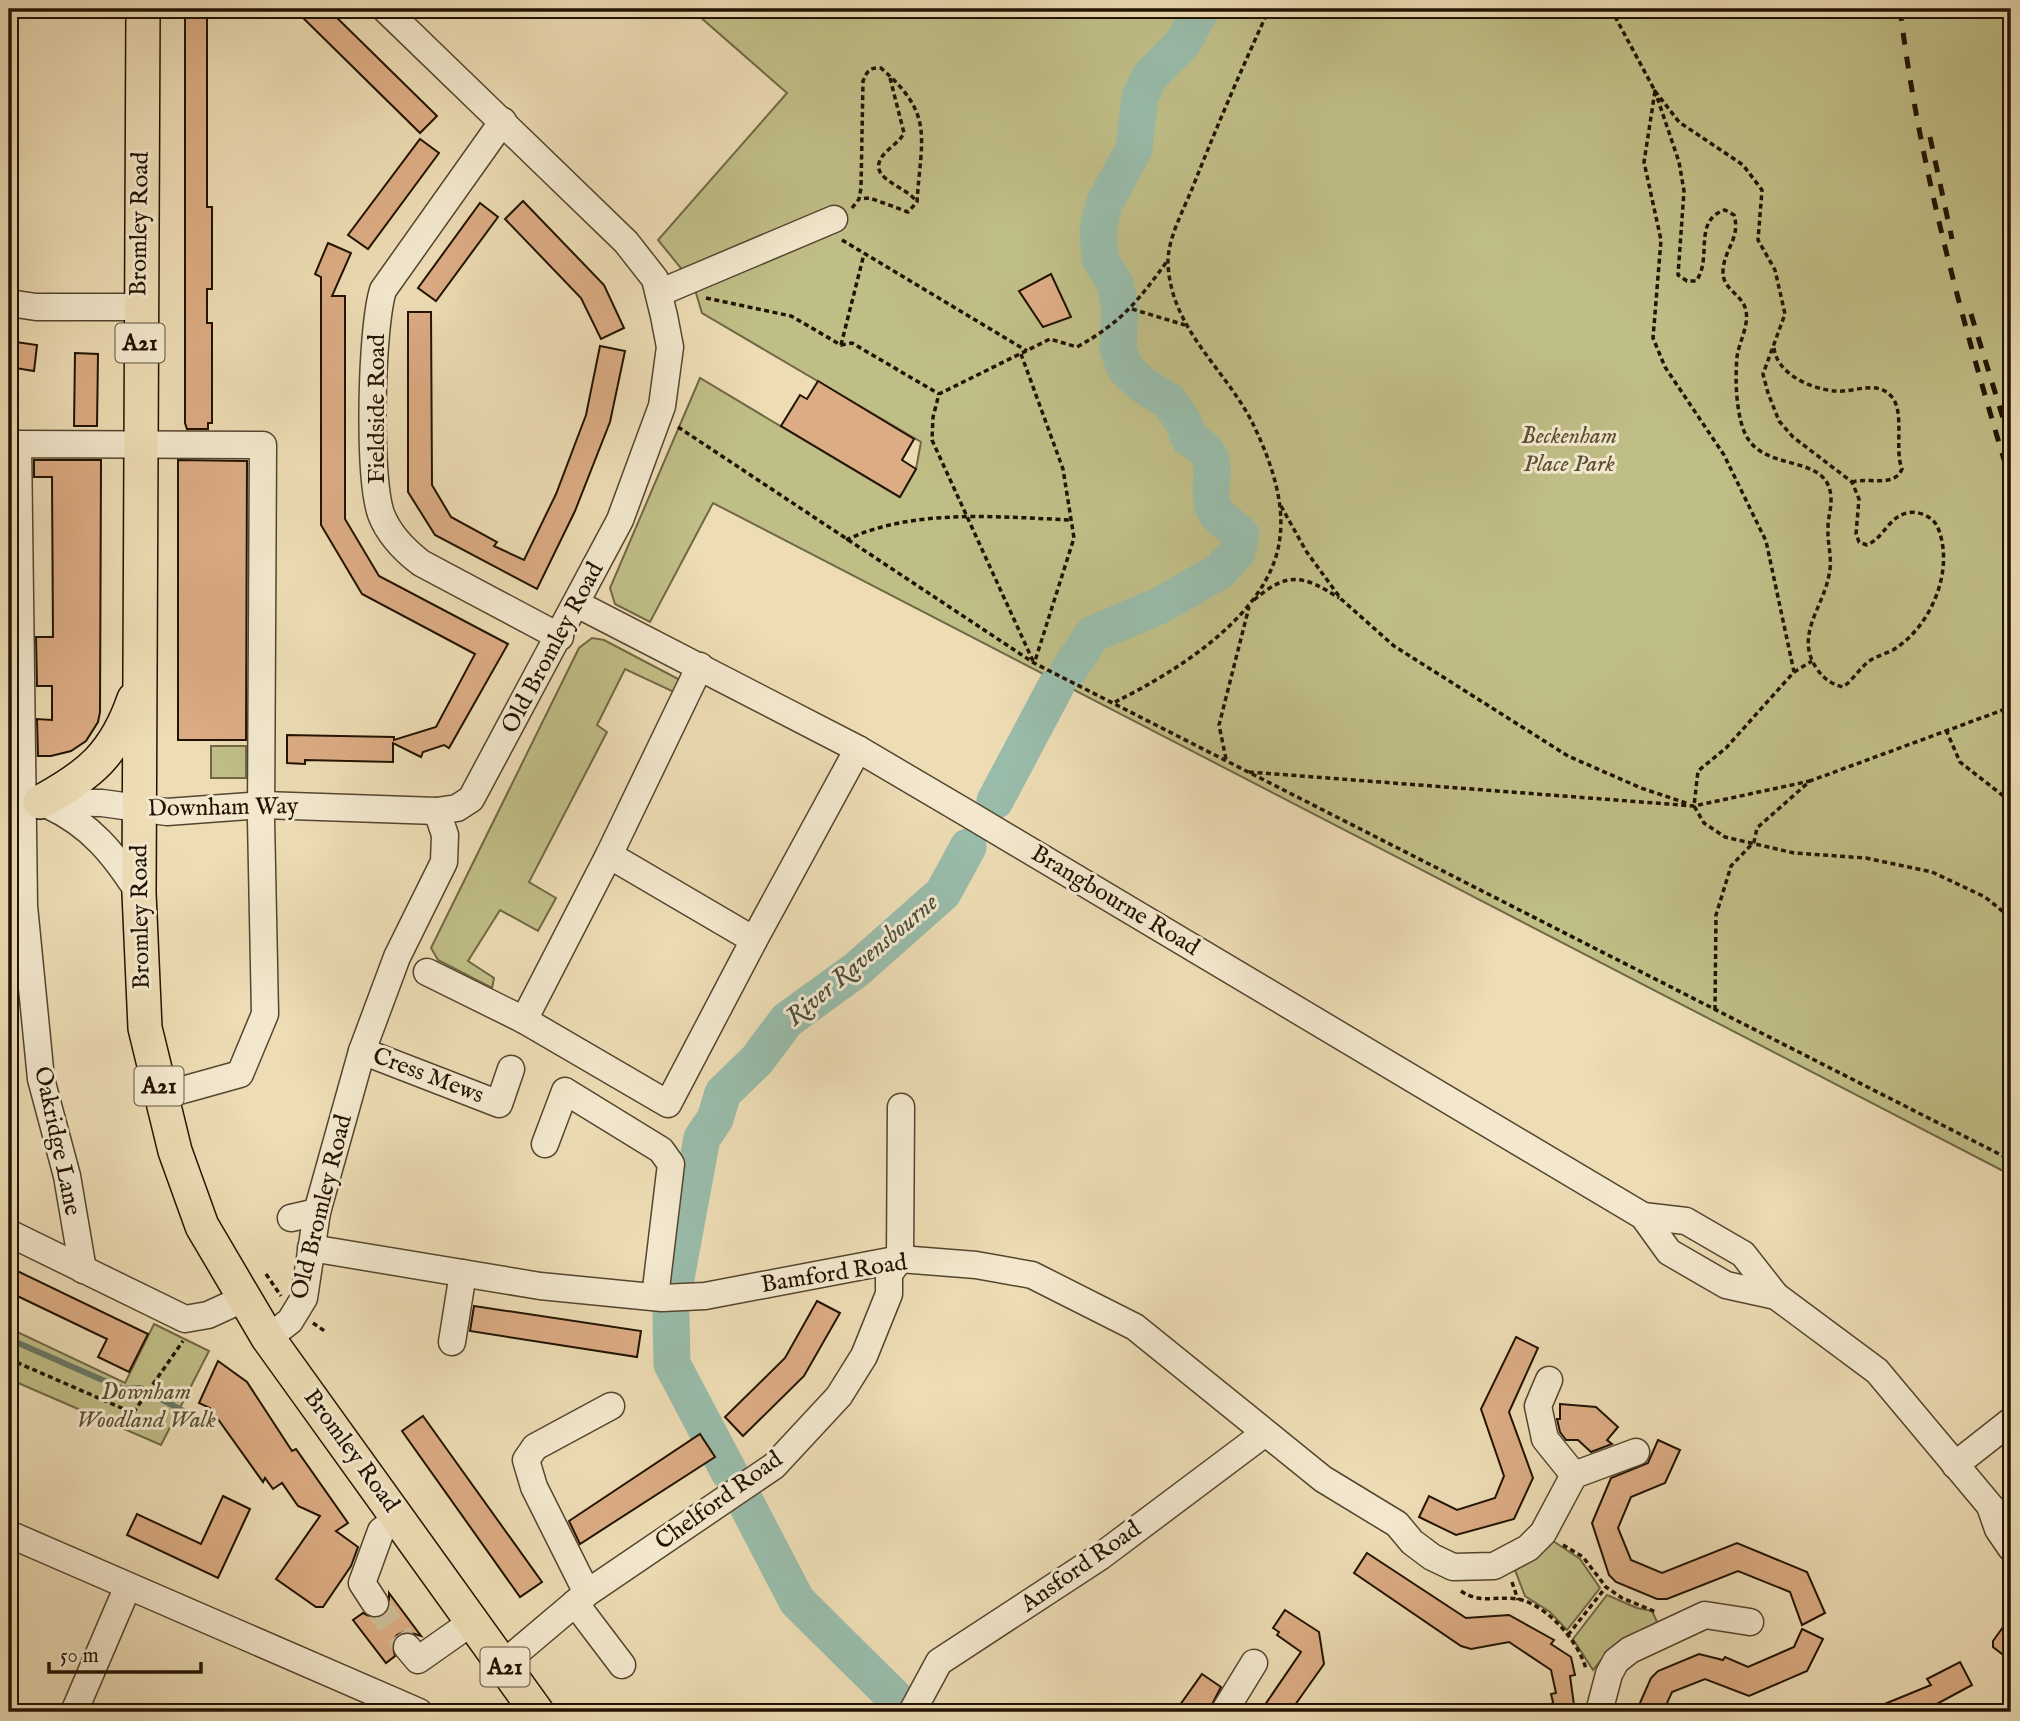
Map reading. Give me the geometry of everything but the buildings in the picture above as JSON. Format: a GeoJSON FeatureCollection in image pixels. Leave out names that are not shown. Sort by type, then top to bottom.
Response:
{"type":"FeatureCollection","features":[{"type":"Feature","properties":{"kind":"main road","name":"Bromley Road"},"geometry":{"type":"LineString","coordinates":[[142,9],[139,893],[145,1028],[175,1151],[202,1226],[243,1299],[268,1338],[537,1712]]}},
{"type":"Feature","properties":{"kind":"main road"},"geometry":{"type":"LineString","coordinates":[[23,801],[68,787],[105,756],[123,728],[140,678]]}},
{"type":"Feature","properties":{"kind":"street","name":"Old Bromley Road"},"geometry":{"type":"LineString","coordinates":[[268,1338],[290,1321],[304,1298],[317,1212],[362,1051],[397,957],[444,862],[444,835],[437,811],[457,808],[471,799],[621,520],[662,406],[670,347],[655,279],[626,242],[386,9]]}},
{"type":"Feature","properties":{"kind":"street","name":"Fieldside Road"},"geometry":{"type":"LineString","coordinates":[[503,121],[383,290],[376,324],[374,452],[377,490],[381,513],[402,549],[421,563],[560,637]]}},
{"type":"Feature","properties":{"kind":"street"},"geometry":{"type":"LineString","coordinates":[[659,293],[834,219]]}},
{"type":"Feature","properties":{"kind":"street"},"geometry":{"type":"LineString","coordinates":[[9,303],[36,307],[139,307]]}},
{"type":"Feature","properties":{"kind":"street"},"geometry":{"type":"LineString","coordinates":[[13,444],[262,445],[265,1014],[240,1074],[161,1096]]}},
{"type":"Feature","properties":{"kind":"street","name":"Oakridge Lane"},"geometry":{"type":"LineString","coordinates":[[13,444],[24,906],[41,1079],[67,1177],[83,1270]]}},
{"type":"Feature","properties":{"kind":"street","name":"Brangbourne Road"},"geometry":{"type":"LineString","coordinates":[[577,604],[858,749],[999,832],[1643,1216],[1669,1252],[1726,1285],[1776,1296]]}},
{"type":"Feature","properties":{"kind":"street"},"geometry":{"type":"LineString","coordinates":[[524,1020],[609,855],[699,666]]}},
{"type":"Feature","properties":{"kind":"street"},"geometry":{"type":"LineString","coordinates":[[427,972],[524,1020],[668,1104],[858,749]]}},
{"type":"Feature","properties":{"kind":"street"},"geometry":{"type":"LineString","coordinates":[[23,801],[78,821],[97,836],[114,854],[139,893]]}},
{"type":"Feature","properties":{"kind":"street","name":"Downham Way"},"geometry":{"type":"LineString","coordinates":[[23,801],[102,803],[140,810],[177,812],[263,805],[437,811]]}},
{"type":"Feature","properties":{"kind":"street"},"geometry":{"type":"LineString","coordinates":[[609,855],[754,940]]}},
{"type":"Feature","properties":{"kind":"street","name":"Cress Mews"},"geometry":{"type":"LineString","coordinates":[[362,1051],[499,1104],[511,1069]]}},
{"type":"Feature","properties":{"kind":"street"},"geometry":{"type":"LineString","coordinates":[[545,1144],[565,1091],[661,1150],[671,1164],[658,1298]]}},
{"type":"Feature","properties":{"kind":"street","name":"Chelford Road"},"geometry":{"type":"LineString","coordinates":[[503,1664],[581,1598],[774,1466],[839,1396],[864,1356],[889,1294],[890,1274],[900,1259],[901,1107]]}},
{"type":"Feature","properties":{"kind":"street"},"geometry":{"type":"LineString","coordinates":[[291,1218],[317,1212]]}},
{"type":"Feature","properties":{"kind":"street","name":"Brangbourne Road"},"geometry":{"type":"LineString","coordinates":[[1643,1216],[1686,1220],[1743,1254],[1776,1296],[1877,1371],[2002,1526]]}},
{"type":"Feature","properties":{"kind":"street"},"geometry":{"type":"LineString","coordinates":[[9,1233],[185,1318],[208,1315],[243,1299]]}},
{"type":"Feature","properties":{"kind":"street","name":"Bamford Road"},"geometry":{"type":"LineString","coordinates":[[311,1248],[540,1286],[658,1298],[705,1296],[900,1259],[976,1265],[1032,1275],[1083,1298],[1135,1327],[1323,1479],[1397,1524],[1412,1542],[1432,1558],[1453,1567],[1494,1566],[1528,1548],[1543,1533]]}},
{"type":"Feature","properties":{"kind":"street"},"geometry":{"type":"LineString","coordinates":[[452,1342],[463,1273]]}},
{"type":"Feature","properties":{"kind":"street"},"geometry":{"type":"LineString","coordinates":[[1549,1380],[1538,1406],[1545,1439],[1574,1475]]}},
{"type":"Feature","properties":{"kind":"street"},"geometry":{"type":"LineString","coordinates":[[611,1406],[535,1447],[526,1460],[534,1487],[581,1598],[622,1665]]}},
{"type":"Feature","properties":{"kind":"street"},"geometry":{"type":"LineString","coordinates":[[1955,1465],[2011,1421]]}},
{"type":"Feature","properties":{"kind":"street","name":"Ansford Road"},"geometry":{"type":"LineString","coordinates":[[912,1712],[939,1662],[1101,1556],[1265,1433]]}},
{"type":"Feature","properties":{"kind":"street"},"geometry":{"type":"LineString","coordinates":[[1543,1533],[1574,1475],[1636,1452]]}},
{"type":"Feature","properties":{"kind":"street"},"geometry":{"type":"LineString","coordinates":[[375,1603],[362,1583],[381,1531],[398,1517]]}},
{"type":"Feature","properties":{"kind":"street"},"geometry":{"type":"LineString","coordinates":[[9,1534],[419,1712]]}},
{"type":"Feature","properties":{"kind":"street"},"geometry":{"type":"LineString","coordinates":[[74,1712],[128,1586]]}},
{"type":"Feature","properties":{"kind":"street"},"geometry":{"type":"LineString","coordinates":[[1599,1712],[1603,1687],[1616,1661],[1630,1650],[1705,1615],[1750,1622]]}},
{"type":"Feature","properties":{"kind":"street"},"geometry":{"type":"LineString","coordinates":[[407,1647],[418,1660],[472,1622]]}},
{"type":"Feature","properties":{"kind":"street"},"geometry":{"type":"LineString","coordinates":[[1224,1712],[1254,1663]]}},
{"type":"Feature","properties":{"kind":"path"},"geometry":{"type":"LineString","coordinates":[[1269,9],[1179,220],[1168,260],[1171,291],[1185,325],[1250,420],[1272,475],[1280,504],[1306,551],[1341,599]]}},
{"type":"Feature","properties":{"kind":"path"},"geometry":{"type":"LineString","coordinates":[[1611,9],[1655,91],[1678,122],[1743,165],[1762,190],[1764,198],[1757,228],[1758,240],[1775,270],[1777,287],[1784,305],[1783,325],[1763,374],[1779,421],[1793,437],[1852,482],[1859,499],[1856,534],[1859,542],[1867,545],[1876,542],[1897,515],[1911,511],[1923,514],[1937,525],[1941,539],[1941,582],[1933,605],[1894,649],[1866,664],[1843,687],[1832,684],[1812,661],[1806,646],[1810,624],[1829,577],[1831,489],[1821,475],[1801,465],[1767,458],[1754,447],[1744,431],[1737,380],[1737,356],[1747,314],[1744,304],[1726,286],[1723,270],[1737,226],[1734,215],[1725,210],[1717,213],[1709,221],[1704,237],[1706,256],[1702,273],[1696,281],[1686,281],[1678,275],[1684,191],[1679,162],[1655,91]]}},
{"type":"Feature","properties":{"kind":"path"},"geometry":{"type":"LineString","coordinates":[[873,67],[881,68],[907,93],[923,122],[917,202],[908,212],[870,198],[859,199],[863,81],[873,67]]}},
{"type":"Feature","properties":{"kind":"path"},"geometry":{"type":"LineString","coordinates":[[890,75],[904,133],[878,163],[879,172],[886,179],[907,190],[917,202]]}},
{"type":"Feature","properties":{"kind":"path"},"geometry":{"type":"LineString","coordinates":[[1655,91],[1644,162],[1661,240],[1653,338],[1665,367],[1724,455],[1766,541],[1794,672]]}},
{"type":"Feature","properties":{"kind":"path"},"geometry":{"type":"LineString","coordinates":[[834,219],[835,237],[1027,351]]}},
{"type":"Feature","properties":{"kind":"path"},"geometry":{"type":"LineString","coordinates":[[841,345],[864,254]]}},
{"type":"Feature","properties":{"kind":"path"},"geometry":{"type":"LineString","coordinates":[[1034,663],[932,440],[933,417],[939,394],[1050,339],[1077,347],[1103,333],[1132,309],[1168,260]]}},
{"type":"Feature","properties":{"kind":"path"},"geometry":{"type":"LineString","coordinates":[[698,296],[791,316],[841,345],[852,343],[939,394]]}},
{"type":"Feature","properties":{"kind":"path"},"geometry":{"type":"LineString","coordinates":[[1132,309],[1185,325]]}},
{"type":"Feature","properties":{"kind":"path"},"geometry":{"type":"LineString","coordinates":[[1774,346],[1775,357],[1782,367],[1796,378],[1834,391],[1867,387],[1881,389],[1892,397],[1897,408],[1900,438],[1897,457],[1902,469],[1899,477],[1892,481],[1863,479],[1852,482]]}},
{"type":"Feature","properties":{"kind":"path"},"geometry":{"type":"LineString","coordinates":[[1021,353],[1063,469],[1074,538],[1034,663]]}},
{"type":"Feature","properties":{"kind":"path"},"geometry":{"type":"LineString","coordinates":[[673,425],[1034,663],[2011,1160]]}},
{"type":"Feature","properties":{"kind":"path"},"geometry":{"type":"LineString","coordinates":[[1227,761],[1222,750],[1219,725],[1250,604],[1275,559],[1280,538],[1280,504]]}},
{"type":"Feature","properties":{"kind":"path"},"geometry":{"type":"LineString","coordinates":[[846,540],[863,531],[968,517],[1072,520]]}},
{"type":"Feature","properties":{"kind":"path"},"geometry":{"type":"LineString","coordinates":[[1115,702],[1164,678],[1208,644],[1272,585],[1292,578],[1315,582],[1341,599],[1394,646],[1568,756],[1641,788],[1694,806]]}},
{"type":"Feature","properties":{"kind":"path"},"geometry":{"type":"LineString","coordinates":[[1812,661],[1794,672],[1726,748],[1698,771],[1694,806],[1704,823],[1725,837],[1794,853],[1866,858],[1931,872],[1985,897],[2011,918]]}},
{"type":"Feature","properties":{"kind":"path"},"geometry":{"type":"LineString","coordinates":[[1247,771],[1694,806],[1810,781],[2011,707]]}},
{"type":"Feature","properties":{"kind":"path"},"geometry":{"type":"LineString","coordinates":[[1946,730],[1960,762],[2011,802]]}},
{"type":"Feature","properties":{"kind":"path"},"geometry":{"type":"LineString","coordinates":[[1715,1010],[1716,915],[1731,866],[1754,842],[1757,828],[1810,781]]}},
{"type":"Feature","properties":{"kind":"path"},"geometry":{"type":"LineString","coordinates":[[9,1359],[133,1413],[184,1339]]}},
{"type":"Feature","properties":{"kind":"path"},"geometry":{"type":"LineString","coordinates":[[1543,1533],[1583,1557],[1606,1587],[1622,1598],[1656,1611],[1664,1633]]}},
{"type":"Feature","properties":{"kind":"path"},"geometry":{"type":"LineString","coordinates":[[1456,1587],[1469,1597],[1482,1601],[1524,1601],[1568,1635],[1579,1651],[1588,1679]]}},
{"type":"Feature","properties":{"kind":"path"},"geometry":{"type":"LineString","coordinates":[[1568,1635],[1606,1587]]}},
{"type":"Feature","properties":{"kind":"green space","name":"Beckenham Place Park"},"geometry":{"type":"Polygon","coordinates":[[[691,9],[2011,9],[2011,1175],[713,503],[650,622],[615,604],[610,588],[700,378],[899,497],[916,469],[921,442],[702,313],[693,283],[658,240],[787,93],[691,9]]]}},
{"type":"Feature","properties":{"kind":"green space"},"geometry":{"type":"Polygon","coordinates":[[[592,638],[604,640],[682,681],[676,693],[625,669],[597,725],[607,732],[529,882],[556,898],[538,931],[500,910],[468,961],[494,978],[492,988],[438,960],[431,948],[579,648],[592,638]]]}},
{"type":"Feature","properties":{"kind":"green space"},"geometry":{"type":"Polygon","coordinates":[[[211,746],[246,746],[246,778],[211,778],[211,746]]]}},
{"type":"Feature","properties":{"kind":"green space","name":"Downham Woodland Walk"},"geometry":{"type":"Polygon","coordinates":[[[154,1324],[209,1351],[161,1445],[9,1379],[9,1328],[125,1383],[154,1324]]]}},
{"type":"Feature","properties":{"kind":"green space"},"geometry":{"type":"Polygon","coordinates":[[[1550,1539],[1580,1559],[1600,1588],[1567,1630],[1550,1612],[1525,1596],[1515,1570],[1550,1539]]]}},
{"type":"Feature","properties":{"kind":"green space"},"geometry":{"type":"Polygon","coordinates":[[[1607,1595],[1637,1608],[1652,1611],[1658,1624],[1605,1655],[1593,1670],[1573,1639],[1607,1595]]]}},
{"type":"Feature","properties":{"kind":"waterway","name":"River Ravensbourne"},"geometry":{"type":"LineString","coordinates":[[1069,670],[1093,634],[1159,606],[1220,571],[1237,552],[1241,535],[1214,509],[1211,492],[1212,467],[1207,453],[1189,438],[1183,422],[1170,402],[1143,385],[1126,370],[1118,349],[1120,308],[1115,284],[1100,259],[1098,228],[1105,202],[1134,149],[1140,97],[1150,76],[1183,43],[1201,9]]}},
{"type":"Feature","properties":{"kind":"waterway","name":"River Ravensbourne"},"geometry":{"type":"LineString","coordinates":[[995,801],[1056,686]]}},
{"type":"Feature","properties":{"kind":"waterway","name":"River Ravensbourne"},"geometry":{"type":"LineString","coordinates":[[672,1300],[702,1138],[715,1119],[723,1093],[757,1060],[787,1020],[856,970],[943,893],[968,847]]}},
{"type":"Feature","properties":{"kind":"waterway","name":"River Ravensbourne"},"geometry":{"type":"LineString","coordinates":[[671,1316],[672,1364],[729,1472]]}},
{"type":"Feature","properties":{"kind":"waterway"},"geometry":{"type":"LineString","coordinates":[[9,1339],[123,1389],[140,1388],[187,1413]]}},
{"type":"Feature","properties":{"kind":"waterway","name":"River Ravensbourne"},"geometry":{"type":"LineString","coordinates":[[736,1484],[797,1601],[909,1712]]}},
{"type":"Feature","properties":{"kind":"tunnel"},"geometry":{"type":"LineString","coordinates":[[375,1603],[407,1647]]}},
{"type":"Feature","properties":{"kind":"railway"},"geometry":{"type":"LineString","coordinates":[[1900,9],[1919,129],[1945,248],[2011,483]]}},
{"type":"Feature","properties":{"kind":"railway"},"geometry":{"type":"LineString","coordinates":[[1930,137],[1952,239]]}},
{"type":"Feature","properties":{"kind":"railway"},"geometry":{"type":"LineString","coordinates":[[1971,314],[2011,444]]}}]}
